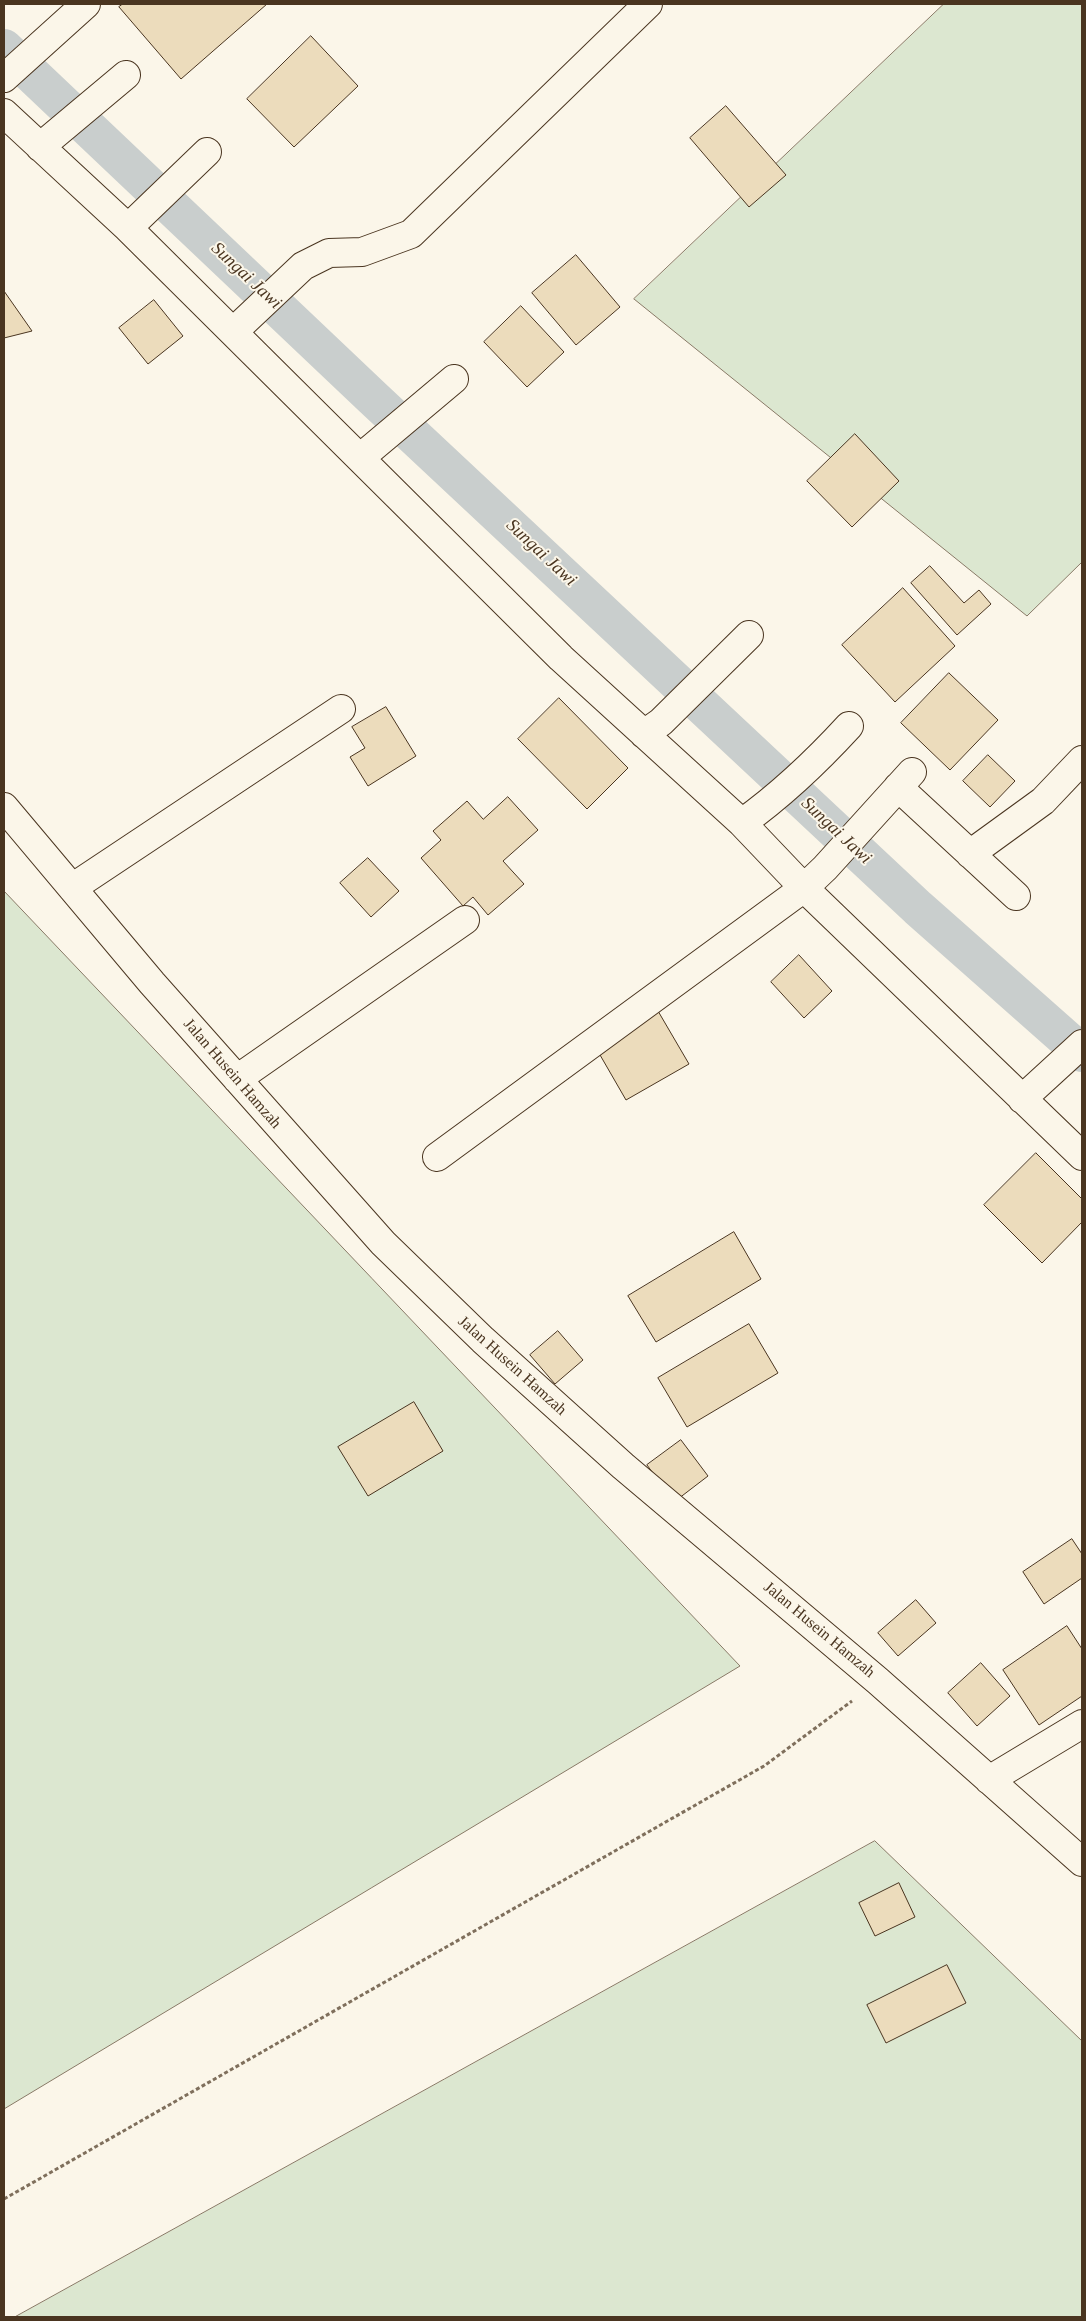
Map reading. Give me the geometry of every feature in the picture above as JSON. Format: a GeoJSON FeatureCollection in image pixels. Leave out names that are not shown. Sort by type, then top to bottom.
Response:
{"type":"FeatureCollection","features":[{"type":"Feature","properties":{"kind":"street"},"geometry":{"type":"LineString","coordinates":[[242,325],[303,266],[329,253],[362,252],[411,234],[648,4]]}},
{"type":"Feature","properties":{"kind":"street"},"geometry":{"type":"LineString","coordinates":[[6,77],[81,8]]}},
{"type":"Feature","properties":{"kind":"street"},"geometry":{"type":"LineString","coordinates":[[47,142],[118,83]]}},
{"type":"Feature","properties":{"kind":"street"},"geometry":{"type":"LineString","coordinates":[[4,113],[47,142],[242,325],[367,452],[562,658],[653,728],[804,888],[1031,1090],[1082,1156]]}},
{"type":"Feature","properties":{"kind":"street"},"geometry":{"type":"LineString","coordinates":[[134,223],[199,159]]}},
{"type":"Feature","properties":{"kind":"street"},"geometry":{"type":"LineString","coordinates":[[367,452],[454,379]]}},
{"type":"Feature","properties":{"kind":"street"},"geometry":{"type":"LineString","coordinates":[[653,728],[749,635]]}},
{"type":"Feature","properties":{"kind":"street"},"geometry":{"type":"LineString","coordinates":[[72,888],[341,710]]}},
{"type":"Feature","properties":{"kind":"street"},"geometry":{"type":"LineString","coordinates":[[742,823],[764,807],[825,753],[849,726]]}},
{"type":"Feature","properties":{"kind":"street"},"geometry":{"type":"LineString","coordinates":[[970,854],[1043,801],[1082,760]]}},
{"type":"Feature","properties":{"kind":"street"},"geometry":{"type":"LineString","coordinates":[[436,1157],[804,888],[825,868],[905,780],[970,854],[1016,896]]}},
{"type":"Feature","properties":{"kind":"street","name":"Jalan Husein Hamzah"},"geometry":{"type":"LineString","coordinates":[[4,808],[237,1079],[383,1244],[483,1340],[623,1466],[878,1681],[1082,1862]]}},
{"type":"Feature","properties":{"kind":"street"},"geometry":{"type":"LineString","coordinates":[[237,1079],[465,920]]}},
{"type":"Feature","properties":{"kind":"street"},"geometry":{"type":"LineString","coordinates":[[1031,1090],[1082,1044]]}},
{"type":"Feature","properties":{"kind":"street"},"geometry":{"type":"LineString","coordinates":[[989,1780],[1082,1724]]}},
{"type":"Feature","properties":{"kind":"path"},"geometry":{"type":"LineString","coordinates":[[4,2199],[764,1766],[878,1681]]}},
{"type":"Feature","properties":{"kind":"green space"},"geometry":{"type":"Polygon","coordinates":[[[944,4],[1082,4],[1082,562],[1027,616],[634,299],[944,4]]]}},
{"type":"Feature","properties":{"kind":"green space"},"geometry":{"type":"Polygon","coordinates":[[[4,891],[740,1666],[4,2109],[4,891]]]}},
{"type":"Feature","properties":{"kind":"green space"},"geometry":{"type":"Polygon","coordinates":[[[875,1841],[1082,2041],[1082,2317],[15,2317],[875,1841]]]}},
{"type":"Feature","properties":{"kind":"building"},"geometry":{"type":"Polygon","coordinates":[[[123,4],[267,4],[181,79],[119,7],[123,4]]]}},
{"type":"Feature","properties":{"kind":"building"},"geometry":{"type":"Polygon","coordinates":[[[311,36],[358,86],[294,147],[247,99],[311,36]]]}},
{"type":"Feature","properties":{"kind":"building"},"geometry":{"type":"Polygon","coordinates":[[[726,106],[786,175],[749,207],[690,138],[726,106]]]}},
{"type":"Feature","properties":{"kind":"building"},"geometry":{"type":"Polygon","coordinates":[[[576,255],[620,307],[576,345],[532,293],[576,255]]]}},
{"type":"Feature","properties":{"kind":"building"},"geometry":{"type":"Polygon","coordinates":[[[4,291],[32,331],[4,338],[4,291]]]}},
{"type":"Feature","properties":{"kind":"building"},"geometry":{"type":"Polygon","coordinates":[[[154,300],[183,336],[148,364],[119,328],[154,300]]]}},
{"type":"Feature","properties":{"kind":"building"},"geometry":{"type":"Polygon","coordinates":[[[521,306],[564,352],[527,387],[484,342],[521,306]]]}},
{"type":"Feature","properties":{"kind":"building"},"geometry":{"type":"Polygon","coordinates":[[[855,434],[899,481],[852,527],[807,481],[855,434]]]}},
{"type":"Feature","properties":{"kind":"building"},"geometry":{"type":"Polygon","coordinates":[[[930,566],[964,603],[979,590],[991,604],[957,635],[911,583],[930,566]]]}},
{"type":"Feature","properties":{"kind":"building"},"geometry":{"type":"Polygon","coordinates":[[[903,588],[955,646],[895,702],[842,645],[903,588]]]}},
{"type":"Feature","properties":{"kind":"building"},"geometry":{"type":"Polygon","coordinates":[[[949,673],[998,720],[950,770],[901,723],[949,673]]]}},
{"type":"Feature","properties":{"kind":"building"},"geometry":{"type":"Polygon","coordinates":[[[559,698],[628,768],[587,809],[518,739],[559,698]]]}},
{"type":"Feature","properties":{"kind":"building"},"geometry":{"type":"Polygon","coordinates":[[[386,707],[416,756],[368,786],[350,757],[365,748],[352,727],[386,707]]]}},
{"type":"Feature","properties":{"kind":"building"},"geometry":{"type":"Polygon","coordinates":[[[988,755],[1015,781],[990,807],[963,781],[988,755]]]}},
{"type":"Feature","properties":{"kind":"building"},"geometry":{"type":"Polygon","coordinates":[[[508,797],[538,830],[503,861],[524,884],[488,915],[473,897],[463,906],[421,858],[441,840],[433,831],[467,801],[483,819],[508,797]]]}},
{"type":"Feature","properties":{"kind":"building"},"geometry":{"type":"Polygon","coordinates":[[[368,858],[399,891],[371,917],[340,883],[368,858]]]}},
{"type":"Feature","properties":{"kind":"building"},"geometry":{"type":"Polygon","coordinates":[[[799,955],[832,991],[804,1018],[771,982],[799,955]]]}},
{"type":"Feature","properties":{"kind":"building"},"geometry":{"type":"Polygon","coordinates":[[[658,1011],[689,1064],[626,1100],[596,1048],[658,1011]]]}},
{"type":"Feature","properties":{"kind":"building"},"geometry":{"type":"Polygon","coordinates":[[[1036,1153],[1082,1199],[1082,1222],[1042,1263],[984,1205],[1036,1153]]]}},
{"type":"Feature","properties":{"kind":"building"},"geometry":{"type":"Polygon","coordinates":[[[734,1232],[761,1279],[656,1342],[628,1296],[734,1232]]]}},
{"type":"Feature","properties":{"kind":"building"},"geometry":{"type":"Polygon","coordinates":[[[749,1324],[778,1373],[687,1427],[658,1378],[749,1324]]]}},
{"type":"Feature","properties":{"kind":"building"},"geometry":{"type":"Polygon","coordinates":[[[558,1331],[583,1360],[555,1384],[530,1355],[558,1331]]]}},
{"type":"Feature","properties":{"kind":"building"},"geometry":{"type":"Polygon","coordinates":[[[414,1402],[443,1451],[368,1496],[338,1447],[414,1402]]]}},
{"type":"Feature","properties":{"kind":"building"},"geometry":{"type":"Polygon","coordinates":[[[681,1440],[708,1476],[674,1502],[647,1465],[681,1440]]]}},
{"type":"Feature","properties":{"kind":"building"},"geometry":{"type":"Polygon","coordinates":[[[1072,1539],[1082,1554],[1082,1578],[1044,1604],[1023,1572],[1072,1539]]]}},
{"type":"Feature","properties":{"kind":"building"},"geometry":{"type":"Polygon","coordinates":[[[916,1600],[936,1623],[898,1656],[878,1633],[916,1600]]]}},
{"type":"Feature","properties":{"kind":"building"},"geometry":{"type":"Polygon","coordinates":[[[1067,1626],[1082,1649],[1082,1696],[1039,1725],[1003,1670],[1067,1626]]]}},
{"type":"Feature","properties":{"kind":"building"},"geometry":{"type":"Polygon","coordinates":[[[981,1663],[1010,1696],[977,1726],[948,1693],[981,1663]]]}},
{"type":"Feature","properties":{"kind":"building"},"geometry":{"type":"Polygon","coordinates":[[[899,1883],[915,1917],[875,1936],[859,1903],[899,1883]]]}},
{"type":"Feature","properties":{"kind":"building"},"geometry":{"type":"Polygon","coordinates":[[[947,1965],[966,2003],[886,2043],[867,2005],[947,1965]]]}},
{"type":"Feature","properties":{"kind":"waterway","name":"Sungai Jawi"},"geometry":{"type":"LineString","coordinates":[[4,48],[373,398],[918,908],[1082,1053]]}}]}
